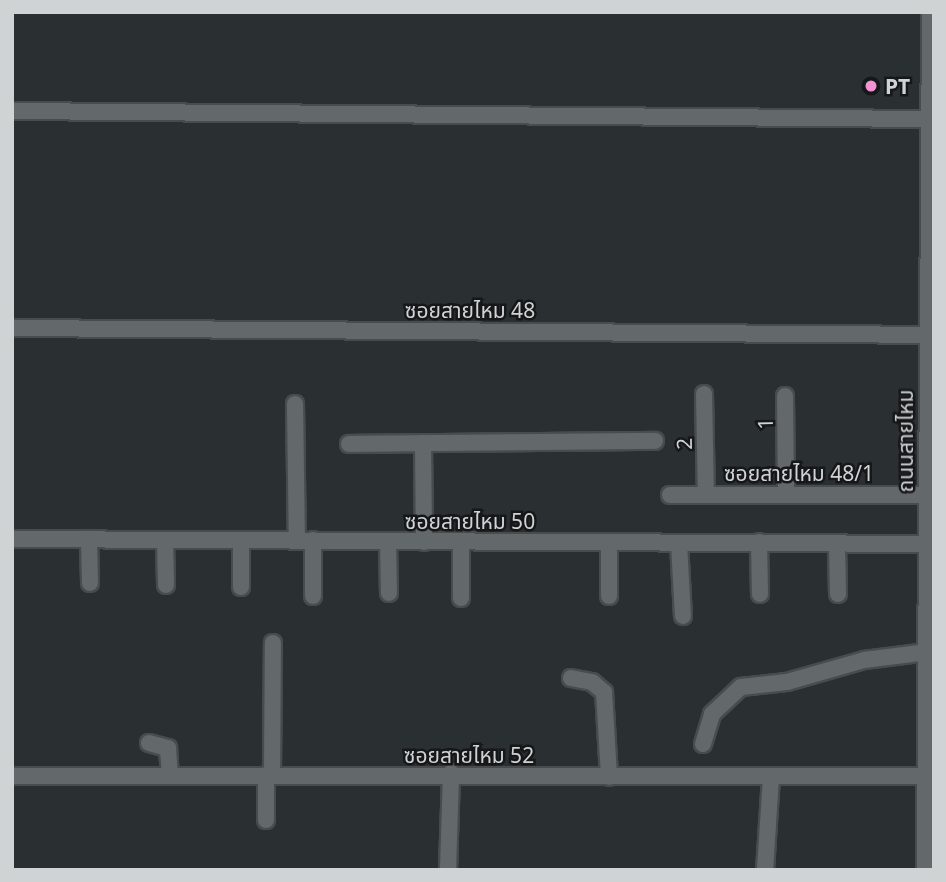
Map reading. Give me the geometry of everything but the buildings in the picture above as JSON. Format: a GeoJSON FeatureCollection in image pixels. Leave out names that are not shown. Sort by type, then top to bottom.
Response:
{"type":"FeatureCollection","features":[{"type":"Feature","properties":{"kind":"main road","name":"ถนนสายไหม"},"geometry":{"type":"LineString","coordinates":[[926,870],[930,776],[930,675],[927,652],[930,625],[928,495],[931,468],[931,12]]}},
{"type":"Feature","properties":{"kind":"street"},"geometry":{"type":"LineString","coordinates":[[12,111],[930,119]]}},
{"type":"Feature","properties":{"kind":"street","name":"ซอยสายไหม 48"},"geometry":{"type":"LineString","coordinates":[[12,328],[931,335]]}},
{"type":"Feature","properties":{"kind":"street","name":"2"},"geometry":{"type":"LineString","coordinates":[[704,394],[706,494]]}},
{"type":"Feature","properties":{"kind":"street","name":"1"},"geometry":{"type":"LineString","coordinates":[[785,396],[786,494]]}},
{"type":"Feature","properties":{"kind":"street"},"geometry":{"type":"LineString","coordinates":[[296,404],[305,540],[313,596]]}},
{"type":"Feature","properties":{"kind":"street"},"geometry":{"type":"LineString","coordinates":[[349,444],[655,441]]}},
{"type":"Feature","properties":{"kind":"street"},"geometry":{"type":"LineString","coordinates":[[423,443],[424,542]]}},
{"type":"Feature","properties":{"kind":"street","name":"ซอยสายไหม 48/1"},"geometry":{"type":"LineString","coordinates":[[670,495],[928,495]]}},
{"type":"Feature","properties":{"kind":"street","name":"ซอยสายไหม 50"},"geometry":{"type":"LineString","coordinates":[[12,539],[928,544]]}},
{"type":"Feature","properties":{"kind":"street"},"geometry":{"type":"LineString","coordinates":[[89,539],[90,583]]}},
{"type":"Feature","properties":{"kind":"street"},"geometry":{"type":"LineString","coordinates":[[165,540],[166,585]]}},
{"type":"Feature","properties":{"kind":"street"},"geometry":{"type":"LineString","coordinates":[[241,540],[241,587]]}},
{"type":"Feature","properties":{"kind":"street"},"geometry":{"type":"LineString","coordinates":[[388,542],[389,593]]}},
{"type":"Feature","properties":{"kind":"street"},"geometry":{"type":"LineString","coordinates":[[461,542],[461,598]]}},
{"type":"Feature","properties":{"kind":"street"},"geometry":{"type":"LineString","coordinates":[[609,542],[609,596]]}},
{"type":"Feature","properties":{"kind":"street"},"geometry":{"type":"LineString","coordinates":[[759,542],[760,594]]}},
{"type":"Feature","properties":{"kind":"street"},"geometry":{"type":"LineString","coordinates":[[679,543],[683,616]]}},
{"type":"Feature","properties":{"kind":"street"},"geometry":{"type":"LineString","coordinates":[[837,543],[838,594]]}},
{"type":"Feature","properties":{"kind":"street"},"geometry":{"type":"LineString","coordinates":[[267,820],[273,643]]}},
{"type":"Feature","properties":{"kind":"street"},"geometry":{"type":"LineString","coordinates":[[703,744],[712,714],[741,687],[787,682],[864,660],[927,652]]}},
{"type":"Feature","properties":{"kind":"street"},"geometry":{"type":"LineString","coordinates":[[571,678],[592,682],[604,692],[609,777]]}},
{"type":"Feature","properties":{"kind":"street"},"geometry":{"type":"LineString","coordinates":[[149,743],[168,748],[170,774]]}},
{"type":"Feature","properties":{"kind":"street"},"geometry":{"type":"LineString","coordinates":[[447,870],[451,773]]}},
{"type":"Feature","properties":{"kind":"street","name":"ซอยสายไหม 52"},"geometry":{"type":"LineString","coordinates":[[12,776],[451,773],[609,777],[930,776]]}},
{"type":"Feature","properties":{"kind":"street"},"geometry":{"type":"LineString","coordinates":[[765,870],[771,778]]}},
{"type":"Feature","properties":{"kind":"place","name":"PT"},"geometry":{"type":"Point","coordinates":[871,86]}}]}
